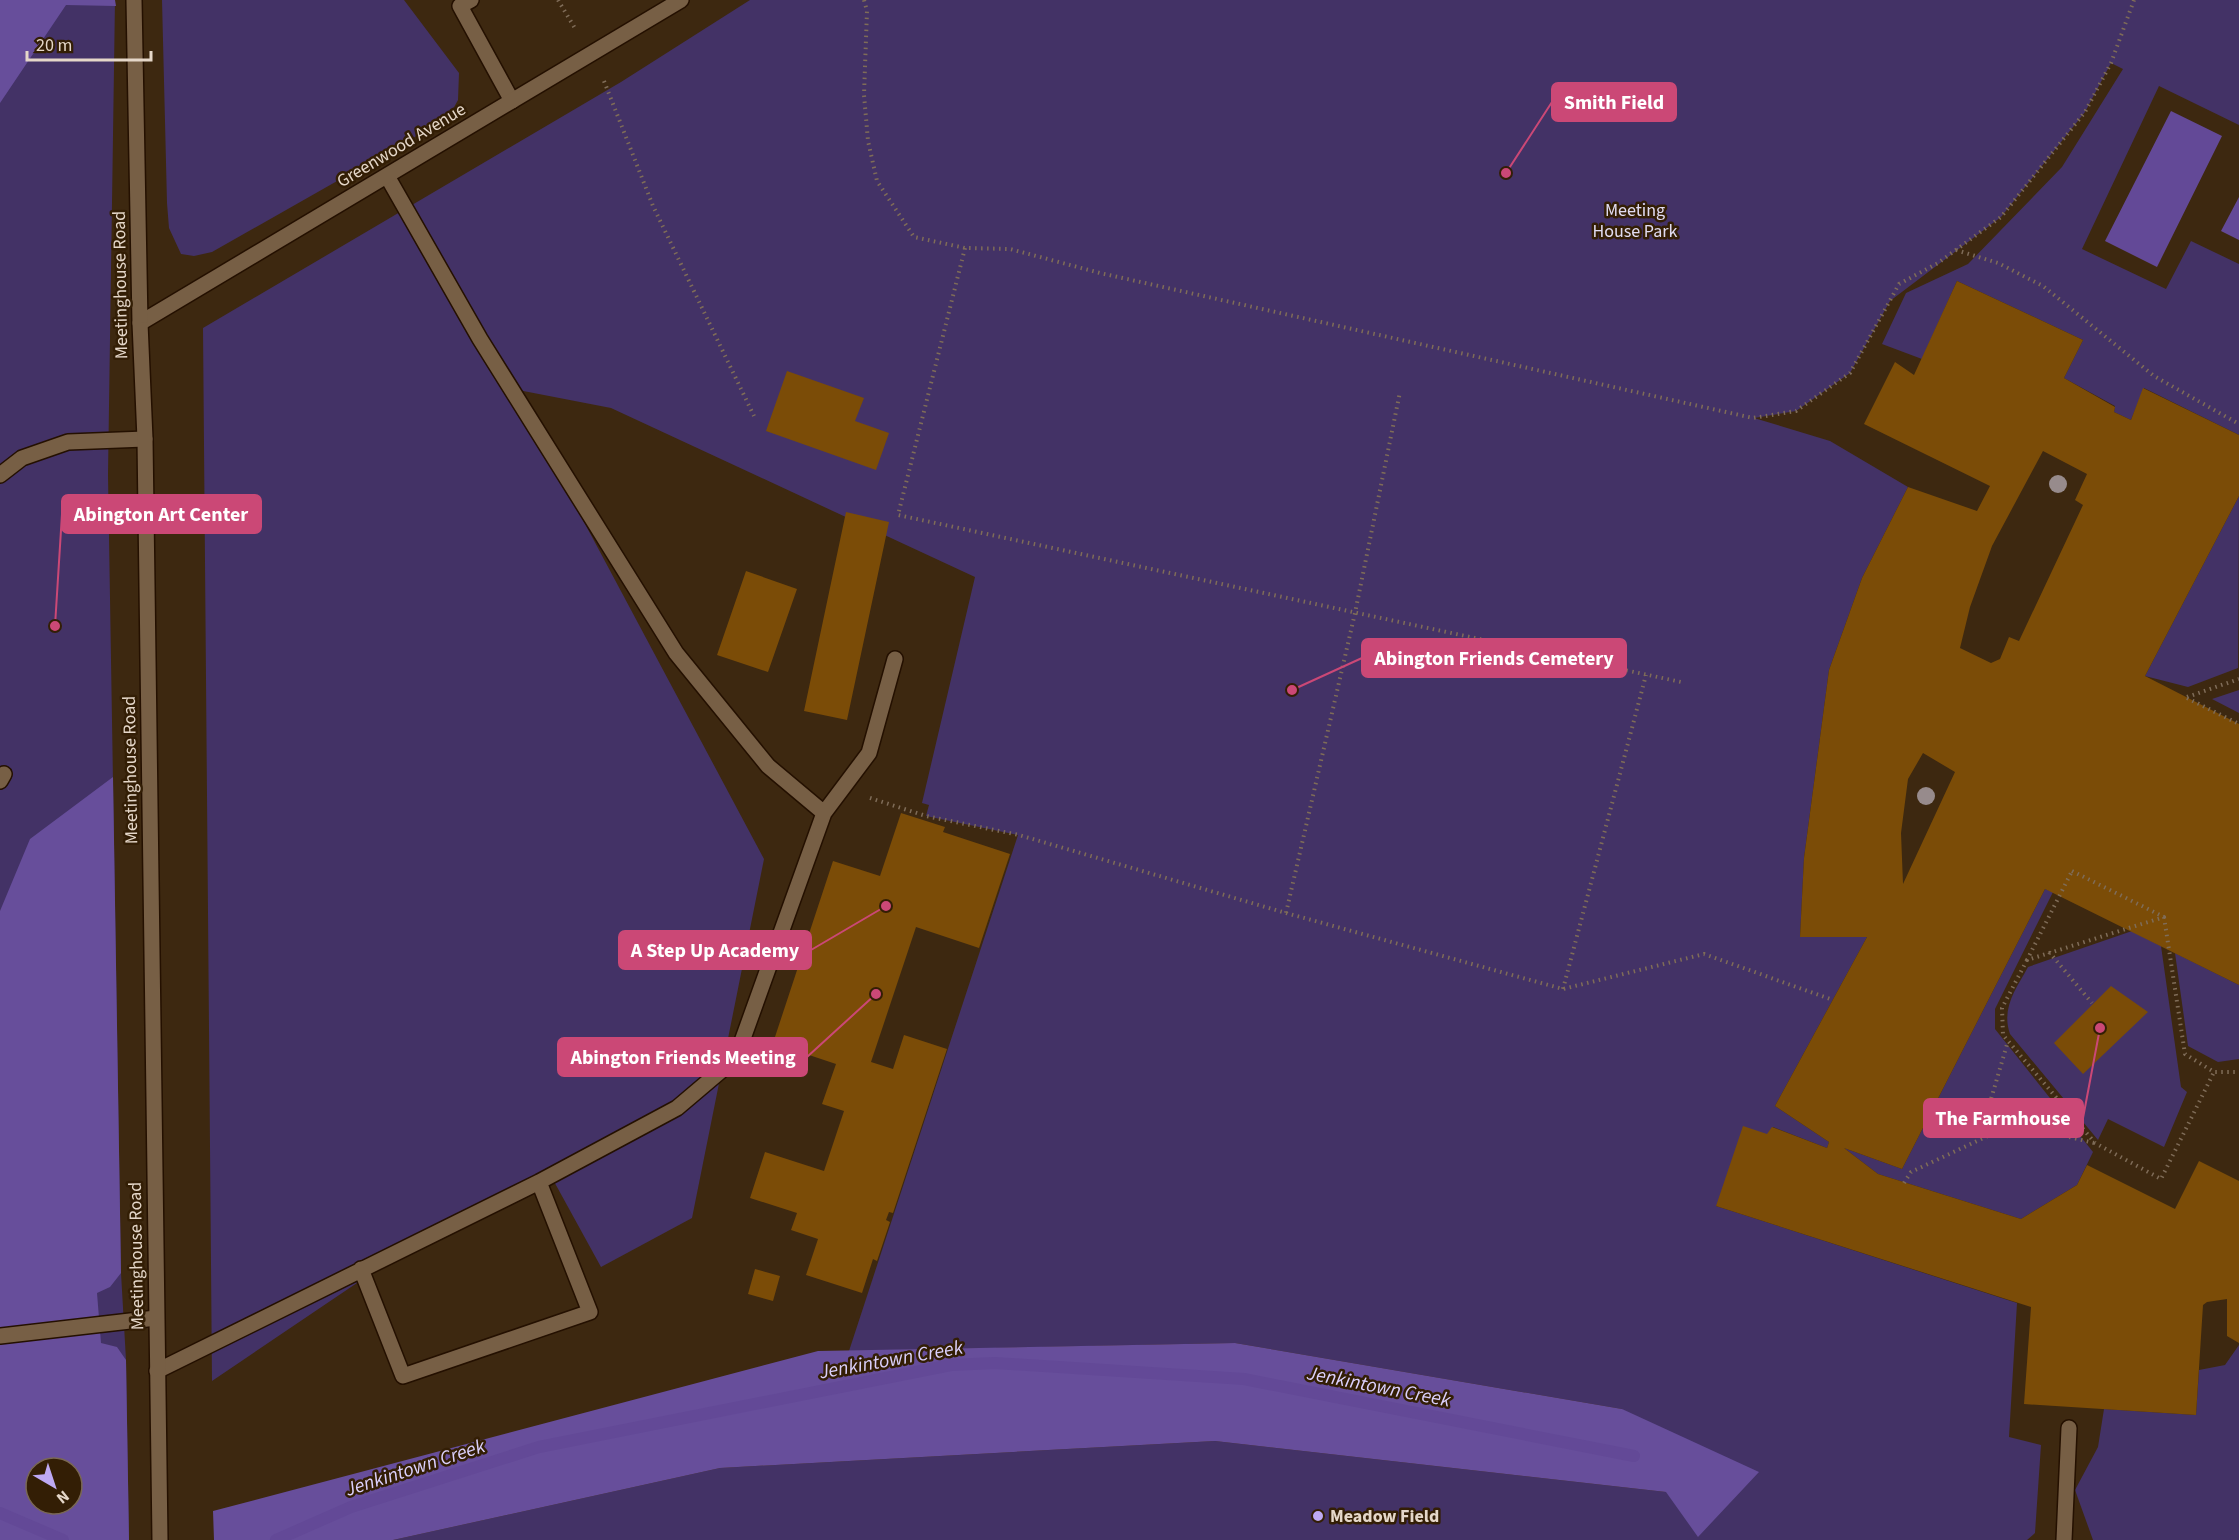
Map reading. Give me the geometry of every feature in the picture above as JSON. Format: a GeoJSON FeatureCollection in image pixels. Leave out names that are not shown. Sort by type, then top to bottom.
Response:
{"type":"FeatureCollection","features":[{"type":"Feature","properties":{"kind":"street","name":"Meetinghouse Road"},"geometry":{"type":"LineString","coordinates":[[134,0],[140,323],[145,439],[160,1540]]}},
{"type":"Feature","properties":{"kind":"street","name":"Greenwood Avenue"},"geometry":{"type":"LineString","coordinates":[[140,323],[681,0]]}},
{"type":"Feature","properties":{"kind":"street"},"geometry":{"type":"LineString","coordinates":[[463,2],[513,101]]}},
{"type":"Feature","properties":{"kind":"street"},"geometry":{"type":"LineString","coordinates":[[387,176],[480,339],[676,653],[768,766],[824,813]]}},
{"type":"Feature","properties":{"kind":"street"},"geometry":{"type":"LineString","coordinates":[[0,475],[22,458],[68,442],[145,439]]}},
{"type":"Feature","properties":{"kind":"street"},"geometry":{"type":"LineString","coordinates":[[157,1371],[539,1182],[677,1108],[736,1058],[824,813],[869,753],[895,659]]}},
{"type":"Feature","properties":{"kind":"street"},"geometry":{"type":"LineString","coordinates":[[361,1269],[403,1376],[590,1312],[539,1182]]}},
{"type":"Feature","properties":{"kind":"street"},"geometry":{"type":"LineString","coordinates":[[0,1336],[156,1318]]}},
{"type":"Feature","properties":{"kind":"street"},"geometry":{"type":"LineString","coordinates":[[2064,1540],[2069,1428]]}},
{"type":"Feature","properties":{"kind":"path"},"geometry":{"type":"LineString","coordinates":[[558,0],[578,34]]}},
{"type":"Feature","properties":{"kind":"path"},"geometry":{"type":"LineString","coordinates":[[864,0],[867,11],[864,95],[868,141],[876,181],[914,237],[965,248],[1010,249],[1100,273],[1753,418],[1796,411],[1851,373],[1899,284],[2001,217],[2085,112],[2111,63],[2134,0]]}},
{"type":"Feature","properties":{"kind":"path"},"geometry":{"type":"LineString","coordinates":[[604,81],[653,206],[754,416]]}},
{"type":"Feature","properties":{"kind":"path"},"geometry":{"type":"LineString","coordinates":[[965,248],[898,515],[1681,682]]}},
{"type":"Feature","properties":{"kind":"path"},"geometry":{"type":"LineString","coordinates":[[1955,249],[1998,263],[2043,286],[2154,376],[2239,424]]}},
{"type":"Feature","properties":{"kind":"path"},"geometry":{"type":"LineString","coordinates":[[1286,913],[1355,613],[1400,392]]}},
{"type":"Feature","properties":{"kind":"path"},"geometry":{"type":"LineString","coordinates":[[1563,989],[1646,675]]}},
{"type":"Feature","properties":{"kind":"path"},"geometry":{"type":"LineString","coordinates":[[2239,680],[2187,698],[2239,724]]}},
{"type":"Feature","properties":{"kind":"path"},"geometry":{"type":"LineString","coordinates":[[843,789],[927,816],[1019,835],[1286,913],[1563,989],[1704,954],[1833,1000]]}},
{"type":"Feature","properties":{"kind":"path"},"geometry":{"type":"LineString","coordinates":[[2095,1143],[2003,1035],[2002,1008],[2072,871],[2164,917]]}},
{"type":"Feature","properties":{"kind":"path"},"geometry":{"type":"LineString","coordinates":[[2027,960],[2164,917]]}},
{"type":"Feature","properties":{"kind":"path"},"geometry":{"type":"LineString","coordinates":[[2164,917],[2185,1054],[2214,1072],[2239,1072]]}},
{"type":"Feature","properties":{"kind":"path"},"geometry":{"type":"LineString","coordinates":[[2049,952],[2092,1003]]}},
{"type":"Feature","properties":{"kind":"path"},"geometry":{"type":"LineString","coordinates":[[1992,1134],[1989,1106],[2008,1041]]}},
{"type":"Feature","properties":{"kind":"path"},"geometry":{"type":"LineString","coordinates":[[1904,1183],[1911,1172],[1992,1134],[2061,1135],[2095,1143],[2161,1179],[2214,1072]]}},
{"type":"Feature","properties":{"kind":"green space"},"geometry":{"type":"Polygon","coordinates":[[[0,0],[115,0],[108,475],[121,1273],[126,1360],[129,1540],[0,1540],[0,0]]]}},
{"type":"Feature","properties":{"kind":"green space"},"geometry":{"type":"Polygon","coordinates":[[[162,0],[404,0],[459,73],[458,100],[448,118],[212,252],[194,256],[181,254],[169,228],[167,203],[162,0]]]}},
{"type":"Feature","properties":{"kind":"green space","name":"Meeting House Park"},"geometry":{"type":"Polygon","coordinates":[[[750,0],[2239,0],[2239,125],[2159,86],[2082,249],[2166,289],[2191,241],[2239,264],[2239,435],[2144,388],[2131,420],[2114,412],[2115,406],[2064,378],[2083,340],[1957,281],[1922,359],[1882,344],[1906,293],[1968,264],[2062,167],[2123,69],[2111,63],[2085,112],[2001,217],[1890,301],[1850,373],[1796,411],[1754,418],[1830,441],[1908,487],[1862,578],[1829,670],[1804,858],[1800,937],[1867,937],[1775,1106],[1829,1142],[1827,1148],[1773,1127],[1716,1206],[2017,1303],[2009,1437],[2041,1445],[2035,1533],[2027,1540],[393,1540],[720,1468],[1215,1441],[1666,1492],[1622,1409],[1235,1343],[849,1351],[1018,835],[926,816],[929,805],[922,803],[975,577],[611,408],[513,389],[764,859],[692,1218],[601,1267],[551,1176],[391,1260],[212,1381],[203,328],[621,82],[750,0]]]}},
{"type":"Feature","properties":{"kind":"green space"},"geometry":{"type":"Polygon","coordinates":[[[2239,496],[2238,668],[2188,687],[2145,676],[2239,496]]]}},
{"type":"Feature","properties":{"kind":"green space"},"geometry":{"type":"Polygon","coordinates":[[[2239,690],[2239,713],[2212,699],[2239,690]]]}},
{"type":"Feature","properties":{"kind":"green space"},"geometry":{"type":"Polygon","coordinates":[[[2045,889],[2053,892],[1995,1009],[1995,1029],[2093,1152],[2077,1185],[2021,1219],[1878,1174],[1844,1148],[1902,1169],[2045,889]]]}},
{"type":"Feature","properties":{"kind":"green space"},"geometry":{"type":"Polygon","coordinates":[[[2132,931],[2161,946],[2181,1087],[2187,1092],[2164,1147],[2108,1119],[2098,1140],[2010,1034],[2008,1025],[2007,1016],[2011,999],[2028,967],[2132,931]]]}},
{"type":"Feature","properties":{"kind":"green space"},"geometry":{"type":"Polygon","coordinates":[[[2175,953],[2239,985],[2239,1059],[2218,1062],[2188,1046],[2175,953]]]}},
{"type":"Feature","properties":{"kind":"green space"},"geometry":{"type":"Polygon","coordinates":[[[2239,1345],[2239,1540],[2093,1540],[2075,1490],[2098,1447],[2104,1409],[2196,1415],[2199,1370],[2225,1365],[2239,1345]]]}},
{"type":"Feature","properties":{"kind":"shaded area"},"geometry":{"type":"Polygon","coordinates":[[[0,0],[115,0],[116,6],[66,5],[0,103],[0,0]]]}},
{"type":"Feature","properties":{"kind":"shaded area"},"geometry":{"type":"Polygon","coordinates":[[[2171,111],[2222,136],[2157,267],[2105,241],[2171,111]]]}},
{"type":"Feature","properties":{"kind":"shaded area"},"geometry":{"type":"Polygon","coordinates":[[[2239,197],[2239,240],[2221,231],[2239,197]]]}},
{"type":"Feature","properties":{"kind":"shaded area"},"geometry":{"type":"Polygon","coordinates":[[[113,777],[121,1273],[110,1287],[97,1293],[101,1343],[117,1347],[126,1360],[129,1540],[0,1540],[0,911],[30,839],[113,777]]]}},
{"type":"Feature","properties":{"kind":"shaded area"},"geometry":{"type":"Polygon","coordinates":[[[1235,1343],[1622,1409],[1759,1472],[1698,1537],[1666,1492],[1215,1441],[720,1468],[393,1540],[214,1540],[213,1511],[818,1351],[1235,1343]]]}},
{"type":"Feature","properties":{"kind":"building"},"geometry":{"type":"Polygon","coordinates":[[[1957,281],[2083,340],[2064,378],[2115,407],[2114,412],[2131,420],[2143,388],[2239,435],[2239,496],[2145,676],[2239,724],[2239,985],[2045,889],[1902,1169],[1844,1148],[1878,1174],[2021,1219],[2077,1185],[2087,1165],[2175,1209],[2199,1161],[2239,1181],[2239,1343],[2227,1336],[2227,1299],[2207,1302],[2203,1305],[2196,1415],[2024,1404],[2031,1307],[1716,1206],[1743,1126],[1767,1134],[1772,1127],[1827,1148],[1829,1142],[1775,1106],[1867,937],[1800,937],[1804,858],[1829,670],[1862,578],[1908,487],[1977,511],[1990,486],[1864,424],[1895,362],[1914,375],[1957,281]],[[2043,451],[1992,546],[1970,607],[1960,648],[1991,663],[2000,659],[2009,637],[2019,641],[2083,505],[2075,500],[2087,474],[2043,451]],[[1923,753],[1908,779],[1901,833],[1903,884],[1955,772],[1923,753]]]}},
{"type":"Feature","properties":{"kind":"building"},"geometry":{"type":"Polygon","coordinates":[[[787,371],[864,398],[855,421],[889,433],[876,470],[766,431],[787,371]]]}},
{"type":"Feature","properties":{"kind":"building"},"geometry":{"type":"Polygon","coordinates":[[[846,512],[889,522],[847,720],[804,711],[846,512]]]}},
{"type":"Feature","properties":{"kind":"building"},"geometry":{"type":"Polygon","coordinates":[[[746,571],[797,589],[768,672],[717,655],[746,571]]]}},
{"type":"Feature","properties":{"kind":"building"},"geometry":{"type":"Polygon","coordinates":[[[901,813],[945,827],[943,832],[1010,854],[979,948],[916,927],[871,1062],[893,1069],[904,1035],[947,1049],[893,1213],[889,1212],[886,1220],[890,1222],[877,1261],[873,1259],[862,1293],[806,1275],[818,1239],[791,1230],[797,1213],[750,1198],[765,1152],[824,1171],[844,1111],[822,1104],[836,1064],[773,1043],[833,861],[880,876],[901,813]]]}},
{"type":"Feature","properties":{"kind":"building"},"geometry":{"type":"Polygon","coordinates":[[[2111,986],[2148,1012],[2083,1074],[2054,1043],[2111,986]]]}},
{"type":"Feature","properties":{"kind":"building"},"geometry":{"type":"Polygon","coordinates":[[[755,1269],[780,1276],[773,1301],[748,1294],[755,1269]]]}},
{"type":"Feature","properties":{"kind":"waterway","name":"Jenkintown Creek"},"geometry":{"type":"LineString","coordinates":[[276,1540],[351,1507],[539,1447],[951,1365],[995,1363],[1244,1379],[1634,1456]]}},
{"type":"Feature","properties":{"kind":"waterway","name":"Jenkintown Creek"},"geometry":{"type":"LineString","coordinates":[[0,1513],[63,1540]]}},
{"type":"Feature","properties":{"kind":"place","name":"Smith Field"},"geometry":{"type":"Point","coordinates":[1506,173]}},
{"type":"Feature","properties":{"kind":"place","name":"Abington Art Center"},"geometry":{"type":"Point","coordinates":[55,626]}},
{"type":"Feature","properties":{"kind":"place","name":"Abington Friends Cemetery"},"geometry":{"type":"Point","coordinates":[1292,690]}},
{"type":"Feature","properties":{"kind":"place","name":"A Step Up Academy"},"geometry":{"type":"Point","coordinates":[886,906]}},
{"type":"Feature","properties":{"kind":"place","name":"Abington Friends Meeting"},"geometry":{"type":"Point","coordinates":[876,994]}},
{"type":"Feature","properties":{"kind":"place","name":"The Farmhouse"},"geometry":{"type":"Point","coordinates":[2100,1028]}},
{"type":"Feature","properties":{"kind":"place","name":"Meadow Field"},"geometry":{"type":"Point","coordinates":[1318,1516]}}]}
